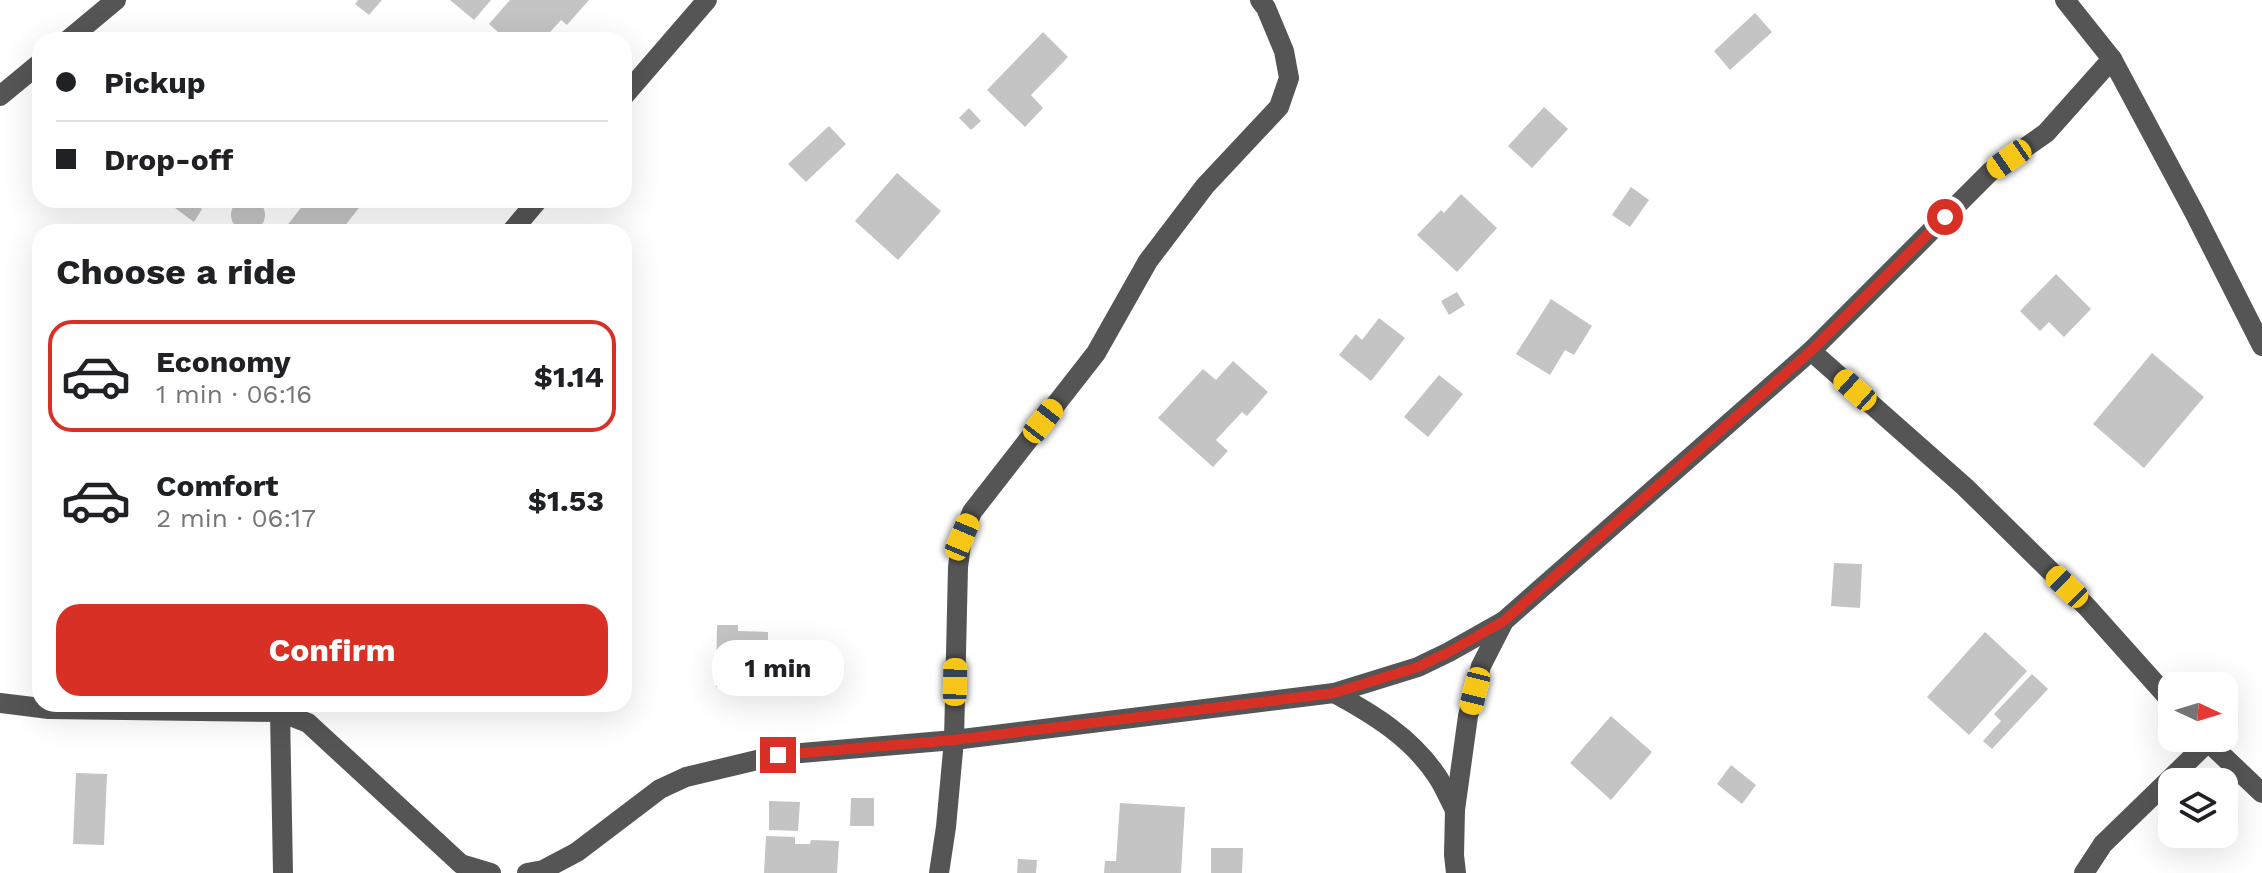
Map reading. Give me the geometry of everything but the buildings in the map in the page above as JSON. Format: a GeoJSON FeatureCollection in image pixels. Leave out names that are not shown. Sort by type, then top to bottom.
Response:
{"type":"FeatureCollection","features":[{"type":"Feature","properties":{"kind":"street"},"geometry":{"type":"LineString","coordinates":[[78,32],[116,0]]}},
{"type":"Feature","properties":{"kind":"street"},"geometry":{"type":"LineString","coordinates":[[632,87],[707,0]]}},
{"type":"Feature","properties":{"kind":"street"},"geometry":{"type":"LineString","coordinates":[[939,873],[954,740],[958,567],[962,537],[972,512],[1096,353],[1148,261],[1205,186],[1279,107],[1289,78],[1284,51],[1260,0]]}},
{"type":"Feature","properties":{"kind":"street"},"geometry":{"type":"LineString","coordinates":[[2065,0],[2112,59],[2262,346]]}},
{"type":"Feature","properties":{"kind":"street"},"geometry":{"type":"LineString","coordinates":[[527,873],[543,870],[577,852],[660,789],[686,777],[778,755],[954,740],[1334,693],[1418,667],[1449,652],[1504,621],[1811,351],[1990,172],[2046,133],[2112,59]]}},
{"type":"Feature","properties":{"kind":"street"},"geometry":{"type":"LineString","coordinates":[[0,96],[32,70]]}},
{"type":"Feature","properties":{"kind":"street"},"geometry":{"type":"LineString","coordinates":[[518,224],[531,208]]}},
{"type":"Feature","properties":{"kind":"street"},"geometry":{"type":"LineString","coordinates":[[1811,351],[1976,498],[2087,607],[2158,686]]}},
{"type":"Feature","properties":{"kind":"street"},"geometry":{"type":"LineString","coordinates":[[1456,873],[1455,810],[1468,716],[1481,666],[1504,621]]}},
{"type":"Feature","properties":{"kind":"street"},"geometry":{"type":"LineString","coordinates":[[1334,693],[1369,712],[1401,736],[1432,768],[1455,810]]}},
{"type":"Feature","properties":{"kind":"street"},"geometry":{"type":"LineString","coordinates":[[0,703],[32,707]]}},
{"type":"Feature","properties":{"kind":"street"},"geometry":{"type":"LineString","coordinates":[[281,712],[283,873]]}},
{"type":"Feature","properties":{"kind":"street"},"geometry":{"type":"LineString","coordinates":[[288,712],[308,723],[461,864],[491,873]]}},
{"type":"Feature","properties":{"kind":"street"},"geometry":{"type":"LineString","coordinates":[[2084,873],[2103,844],[2194,752]]}},
{"type":"Feature","properties":{"kind":"street"},"geometry":{"type":"LineString","coordinates":[[2219,752],[2262,793]]}},
{"type":"Feature","properties":{"kind":"route"},"geometry":{"type":"LineString","coordinates":[[778,755],[954,740],[1334,693],[1418,667],[1504,621],[1811,351],[1945,217]]}}]}
